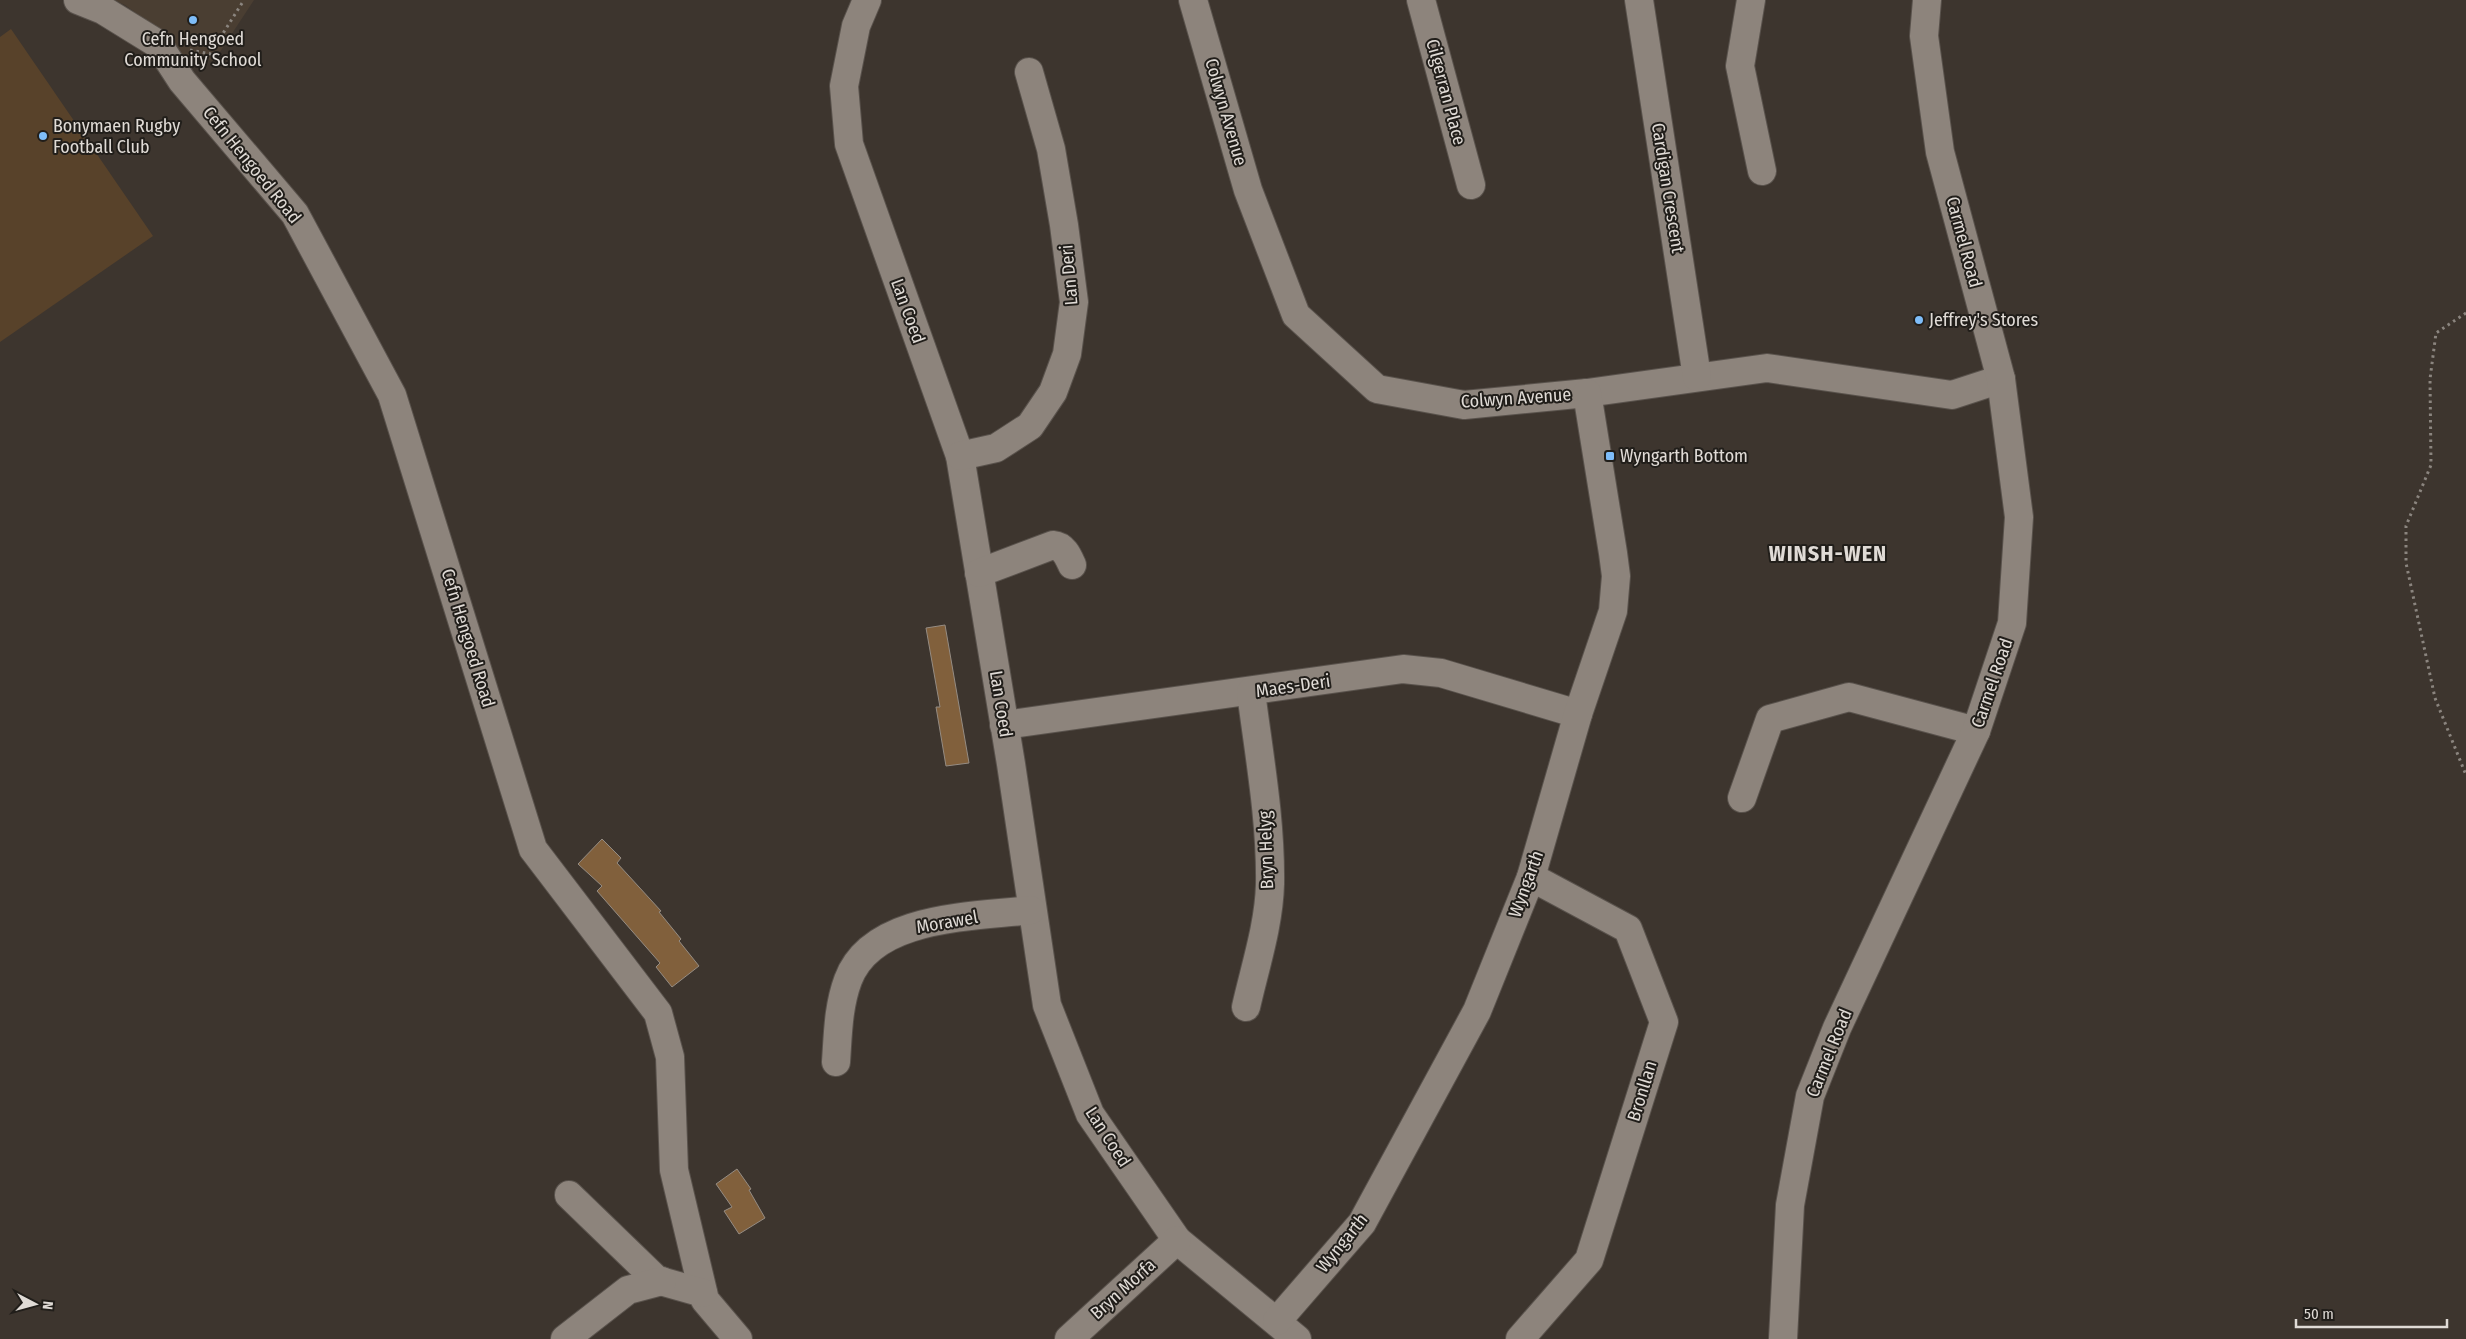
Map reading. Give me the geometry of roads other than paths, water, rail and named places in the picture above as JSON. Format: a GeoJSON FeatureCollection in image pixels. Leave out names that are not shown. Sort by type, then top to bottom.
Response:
{"type":"FeatureCollection","features":[{"type":"Feature","properties":{"kind":"street","name":"Cefn Hengoed Road"},"geometry":{"type":"LineString","coordinates":[[78,0],[103,10],[158,44],[182,81],[295,214],[392,395],[533,849],[658,1013],[670,1057],[674,1170],[704,1300],[738,1339]]}},
{"type":"Feature","properties":{"kind":"street","name":"Lan Coed"},"geometry":{"type":"LineString","coordinates":[[867,0],[856,26],[844,86],[849,144],[960,456],[1004,725],[1046,1005],[1090,1114],[1177,1240],[1297,1339]]}},
{"type":"Feature","properties":{"kind":"street","name":"Colwyn Avenue"},"geometry":{"type":"LineString","coordinates":[[1193,0],[1248,190],[1296,316],[1377,389],[1464,406],[1587,393],[1767,368],[1952,395],[2001,380]]}},
{"type":"Feature","properties":{"kind":"street","name":"Cilgerran Place"},"geometry":{"type":"LineString","coordinates":[[1421,0],[1470,185]]}},
{"type":"Feature","properties":{"kind":"street","name":"Cardigan Crescent"},"geometry":{"type":"LineString","coordinates":[[1639,0],[1696,377]]}},
{"type":"Feature","properties":{"kind":"street"},"geometry":{"type":"LineString","coordinates":[[1751,0],[1740,66],[1762,171]]}},
{"type":"Feature","properties":{"kind":"street","name":"Carmel Road"},"geometry":{"type":"LineString","coordinates":[[1783,1339],[1790,1205],[1810,1096],[1837,1028],[1976,731],[2012,623],[2019,517],[2001,380],[1940,152],[1924,36],[1927,0]]}},
{"type":"Feature","properties":{"kind":"street","name":"Lan Deri"},"geometry":{"type":"LineString","coordinates":[[960,456],[996,448],[1030,426],[1053,392],[1067,354],[1074,302],[1064,225],[1051,149],[1029,72]]}},
{"type":"Feature","properties":{"kind":"street","name":"Wyngarth"},"geometry":{"type":"LineString","coordinates":[[1277,1321],[1362,1223],[1477,1011],[1531,877],[1578,714],[1613,611],[1616,576],[1587,393]]}},
{"type":"Feature","properties":{"kind":"street"},"geometry":{"type":"LineString","coordinates":[[979,573],[1053,545],[1065,551],[1072,565]]}},
{"type":"Feature","properties":{"kind":"street","name":"Maes-Deri"},"geometry":{"type":"LineString","coordinates":[[1004,725],[1251,692],[1403,669],[1441,673],[1578,714]]}},
{"type":"Feature","properties":{"kind":"street","name":"Bryn Helyg"},"geometry":{"type":"LineString","coordinates":[[1246,1007],[1265,924],[1270,885],[1268,827],[1251,692]]}},
{"type":"Feature","properties":{"kind":"street"},"geometry":{"type":"LineString","coordinates":[[1742,798],[1770,719],[1849,697],[1976,731]]}},
{"type":"Feature","properties":{"kind":"street","name":"Bronllan"},"geometry":{"type":"LineString","coordinates":[[1520,1339],[1589,1260],[1664,1022],[1628,930],[1531,877]]}},
{"type":"Feature","properties":{"kind":"street","name":"Morawel"},"geometry":{"type":"LineString","coordinates":[[836,1062],[839,1008],[848,978],[866,952],[886,937],[919,924],[1031,910]]}},
{"type":"Feature","properties":{"kind":"street"},"geometry":{"type":"LineString","coordinates":[[569,1195],[657,1280],[703,1293]]}},
{"type":"Feature","properties":{"kind":"street","name":"Bryn Morfa"},"geometry":{"type":"LineString","coordinates":[[1069,1339],[1177,1240]]}},
{"type":"Feature","properties":{"kind":"street"},"geometry":{"type":"LineString","coordinates":[[565,1339],[628,1290],[662,1281]]}},
{"type":"Feature","properties":{"kind":"place","name":"Cefn Hengoed Community School"},"geometry":{"type":"Point","coordinates":[193,20]}},
{"type":"Feature","properties":{"kind":"place","name":"Bonymaen Rugby Football Club"},"geometry":{"type":"Point","coordinates":[43,136]}},
{"type":"Feature","properties":{"kind":"place","name":"Jeffrey's Stores"},"geometry":{"type":"Point","coordinates":[1919,320]}},
{"type":"Feature","properties":{"kind":"place","name":"Wyngarth Bottom"},"geometry":{"type":"Point","coordinates":[1610,456]}},
{"type":"Feature","properties":{"kind":"district","name":"WINSH-WEN"},"geometry":{"type":"Point","coordinates":[1828,553]}}]}
